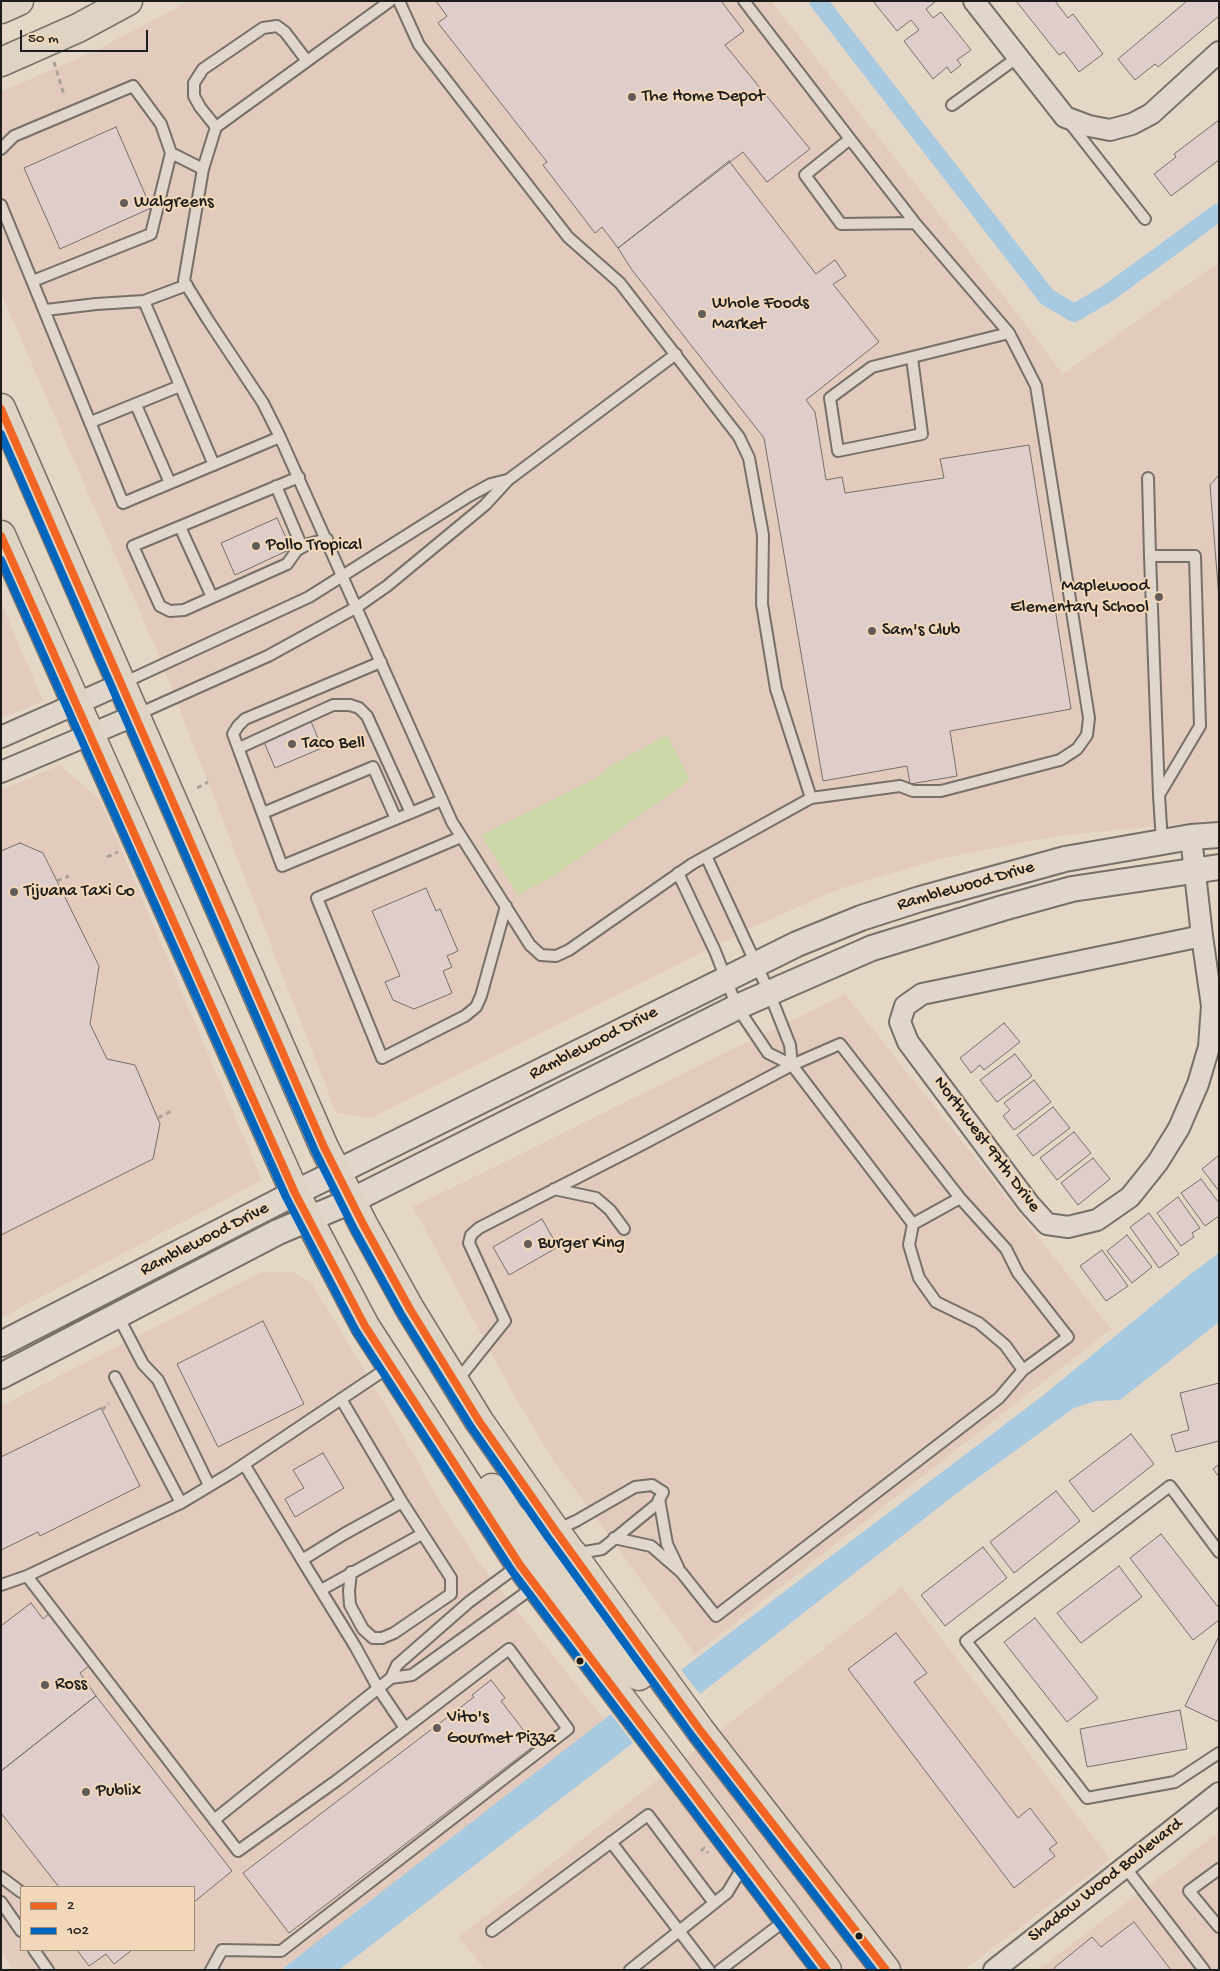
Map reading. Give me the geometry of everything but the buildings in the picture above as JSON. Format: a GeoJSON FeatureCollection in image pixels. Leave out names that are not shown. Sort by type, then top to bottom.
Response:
{"type":"FeatureCollection","features":[{"type":"Feature","properties":{"kind":"main road"},"geometry":{"type":"LineString","coordinates":[[1,9],[19,1]]}},
{"type":"Feature","properties":{"kind":"main road"},"geometry":{"type":"LineString","coordinates":[[1,62],[78,28],[128,1]]}},
{"type":"Feature","properties":{"kind":"main road"},"geometry":{"type":"LineString","coordinates":[[1,408],[336,1173],[410,1309],[479,1421],[555,1530],[700,1730],[886,1970]]}},
{"type":"Feature","properties":{"kind":"main road"},"geometry":{"type":"LineString","coordinates":[[1,535],[295,1193],[365,1326],[390,1367],[528,1575],[827,1970]]}},
{"type":"Feature","properties":{"kind":"main road"},"geometry":{"type":"LineString","coordinates":[[445,1450],[485,1478],[510,1516],[541,1547],[573,1554]]}},
{"type":"Feature","properties":{"kind":"main road"},"geometry":{"type":"LineString","coordinates":[[528,1575],[534,1562],[568,1584],[673,1719],[700,1730]]}},
{"type":"Feature","properties":{"kind":"street"},"geometry":{"type":"LineString","coordinates":[[974,1],[1065,117],[1089,126],[1110,130],[1132,124],[1151,114],[1219,52]]}},
{"type":"Feature","properties":{"kind":"street"},"geometry":{"type":"LineString","coordinates":[[1,737],[121,684]]}},
{"type":"Feature","properties":{"kind":"street"},"geometry":{"type":"LineString","coordinates":[[1,772],[136,715]]}},
{"type":"Feature","properties":{"kind":"street","name":"Ramblewood Drive"},"geometry":{"type":"LineString","coordinates":[[1,1344],[295,1193],[796,944],[861,918],[920,899],[1065,858],[1191,837],[1219,835]]}},
{"type":"Feature","properties":{"kind":"street","name":"Northwest 97th Drive"},"geometry":{"type":"LineString","coordinates":[[1191,837],[1212,1006],[1209,1047],[1198,1084],[1179,1128],[1158,1162],[1130,1197],[1097,1220],[1068,1226],[1047,1224],[1029,1204],[908,1042],[900,1022],[905,1006],[922,994],[1202,936]]}},
{"type":"Feature","properties":{"kind":"street","name":"Ramblewood Drive"},"geometry":{"type":"LineString","coordinates":[[1,1376],[278,1232],[351,1201],[737,1007],[872,948],[1072,889],[1219,867]]}},
{"type":"Feature","properties":{"kind":"street","name":"Shadow Wood Boulevard"},"geometry":{"type":"LineString","coordinates":[[994,1970],[1219,1793]]}},
{"type":"Feature","properties":{"kind":"lane"},"geometry":{"type":"LineString","coordinates":[[390,1],[216,127],[203,169],[184,280],[263,403],[344,576],[452,822],[530,945],[541,955],[556,956],[569,950],[678,873],[810,798],[900,786],[914,791],[941,791],[1060,760],[1077,749],[1087,735],[1089,718],[1036,386],[1009,333],[915,223],[744,1]]}},
{"type":"Feature","properties":{"kind":"lane"},"geometry":{"type":"LineString","coordinates":[[399,1],[419,45],[564,232],[620,283],[739,436],[749,458],[763,535],[762,604],[776,688],[810,798]]}},
{"type":"Feature","properties":{"kind":"lane"},"geometry":{"type":"LineString","coordinates":[[216,127],[194,96],[194,83],[203,69],[263,28],[277,26],[285,32],[307,61]]}},
{"type":"Feature","properties":{"kind":"lane"},"geometry":{"type":"LineString","coordinates":[[952,105],[1018,57]]}},
{"type":"Feature","properties":{"kind":"lane"},"geometry":{"type":"LineString","coordinates":[[1,149],[14,136],[133,86],[161,124],[172,153],[151,234],[32,281]]}},
{"type":"Feature","properties":{"kind":"lane"},"geometry":{"type":"LineString","coordinates":[[1065,117],[1145,219]]}},
{"type":"Feature","properties":{"kind":"lane"},"geometry":{"type":"LineString","coordinates":[[850,139],[805,175],[841,224],[915,223]]}},
{"type":"Feature","properties":{"kind":"lane"},"geometry":{"type":"LineString","coordinates":[[172,153],[203,169]]}},
{"type":"Feature","properties":{"kind":"lane"},"geometry":{"type":"LineString","coordinates":[[1,205],[46,310],[123,503],[280,438]]}},
{"type":"Feature","properties":{"kind":"lane"},"geometry":{"type":"LineString","coordinates":[[46,310],[144,301],[187,285]]}},
{"type":"Feature","properties":{"kind":"lane"},"geometry":{"type":"LineString","coordinates":[[144,301],[214,465]]}},
{"type":"Feature","properties":{"kind":"lane"},"geometry":{"type":"LineString","coordinates":[[912,358],[922,434],[838,450],[830,398],[872,367],[1009,333]]}},
{"type":"Feature","properties":{"kind":"lane"},"geometry":{"type":"LineString","coordinates":[[136,715],[268,656],[357,607],[387,586],[485,505],[508,480],[676,354]]}},
{"type":"Feature","properties":{"kind":"lane"},"geometry":{"type":"LineString","coordinates":[[91,422],[180,386]]}},
{"type":"Feature","properties":{"kind":"lane"},"geometry":{"type":"LineString","coordinates":[[136,405],[170,483]]}},
{"type":"Feature","properties":{"kind":"lane"},"geometry":{"type":"LineString","coordinates":[[299,477],[133,546],[160,606],[170,611],[184,610],[287,564],[297,550],[327,539]]}},
{"type":"Feature","properties":{"kind":"lane"},"geometry":{"type":"LineString","coordinates":[[1148,478],[1162,842]]}},
{"type":"Feature","properties":{"kind":"lane"},"geometry":{"type":"LineString","coordinates":[[121,684],[246,628],[309,597],[469,496],[491,484],[508,480]]}},
{"type":"Feature","properties":{"kind":"lane"},"geometry":{"type":"LineString","coordinates":[[276,486],[302,547]]}},
{"type":"Feature","properties":{"kind":"lane"},"geometry":{"type":"LineString","coordinates":[[180,527],[212,597]]}},
{"type":"Feature","properties":{"kind":"lane"},"geometry":{"type":"LineString","coordinates":[[1150,556],[1195,556],[1200,726],[1159,795]]}},
{"type":"Feature","properties":{"kind":"lane"},"geometry":{"type":"LineString","coordinates":[[381,662],[245,719],[233,734],[282,866],[442,800]]}},
{"type":"Feature","properties":{"kind":"lane"},"geometry":{"type":"LineString","coordinates":[[238,748],[334,705],[350,704],[367,716],[411,813]]}},
{"type":"Feature","properties":{"kind":"lane"},"geometry":{"type":"LineString","coordinates":[[263,813],[372,767],[396,819]]}},
{"type":"Feature","properties":{"kind":"lane"},"geometry":{"type":"LineString","coordinates":[[462,837],[317,898],[382,1058],[465,1016],[476,1007],[482,996],[506,906]]}},
{"type":"Feature","properties":{"kind":"lane"},"geometry":{"type":"LineString","coordinates":[[706,856],[769,992],[790,1045],[792,1065]]}},
{"type":"Feature","properties":{"kind":"lane"},"geometry":{"type":"LineString","coordinates":[[678,873],[708,936],[737,1007],[768,1053],[792,1065],[912,1224],[909,1245],[919,1278],[936,1302],[979,1322],[1005,1345],[1023,1370]]}},
{"type":"Feature","properties":{"kind":"lane"},"geometry":{"type":"LineString","coordinates":[[455,1383],[505,1321],[469,1243],[471,1235],[479,1228],[642,1145],[792,1065],[840,1044],[960,1198],[1006,1248],[1018,1273],[1068,1337],[1023,1370],[998,1398],[716,1616],[681,1572],[651,1546],[614,1538]]}},
{"type":"Feature","properties":{"kind":"lane"},"geometry":{"type":"LineString","coordinates":[[554,1189],[596,1198],[610,1210],[624,1229]]}},
{"type":"Feature","properties":{"kind":"lane"},"geometry":{"type":"LineString","coordinates":[[912,1224],[960,1198]]}},
{"type":"Feature","properties":{"kind":"lane"},"geometry":{"type":"LineString","coordinates":[[118,1316],[143,1364],[158,1380],[208,1485]]}},
{"type":"Feature","properties":{"kind":"lane"},"geometry":{"type":"LineString","coordinates":[[1,1586],[27,1576],[181,1503],[244,1464],[390,1367]]}},
{"type":"Feature","properties":{"kind":"lane"},"geometry":{"type":"LineString","coordinates":[[115,1377],[181,1503]]}},
{"type":"Feature","properties":{"kind":"lane"},"geometry":{"type":"LineString","coordinates":[[341,1399],[402,1502],[451,1578],[451,1594],[394,1633],[382,1638],[373,1638],[362,1629],[350,1605],[351,1572]]}},
{"type":"Feature","properties":{"kind":"lane"},"geometry":{"type":"LineString","coordinates":[[244,1464],[378,1688],[405,1728]]}},
{"type":"Feature","properties":{"kind":"lane"},"geometry":{"type":"LineString","coordinates":[[555,1530],[576,1521],[636,1487],[652,1485],[663,1492],[657,1504],[602,1548],[573,1554]]}},
{"type":"Feature","properties":{"kind":"lane"},"geometry":{"type":"LineString","coordinates":[[1219,1552],[1170,1486],[966,1640],[1087,1798],[1175,1782],[1219,1753]]}},
{"type":"Feature","properties":{"kind":"lane"},"geometry":{"type":"LineString","coordinates":[[659,1499],[667,1544],[681,1572]]}},
{"type":"Feature","properties":{"kind":"lane"},"geometry":{"type":"LineString","coordinates":[[302,1560],[402,1502]]}},
{"type":"Feature","properties":{"kind":"lane"},"geometry":{"type":"LineString","coordinates":[[321,1590],[422,1534]]}},
{"type":"Feature","properties":{"kind":"lane"},"geometry":{"type":"LineString","coordinates":[[214,1820],[391,1678],[397,1665],[469,1602],[528,1575]]}},
{"type":"Feature","properties":{"kind":"lane"},"geometry":{"type":"LineString","coordinates":[[391,1678],[412,1675],[528,1575]]}},
{"type":"Feature","properties":{"kind":"lane"},"geometry":{"type":"LineString","coordinates":[[27,1576],[238,1851],[336,1781],[509,1649],[568,1729],[281,1951],[222,1950],[211,1970]]}},
{"type":"Feature","properties":{"kind":"lane"},"geometry":{"type":"LineString","coordinates":[[492,1931],[648,1815],[714,1903]]}},
{"type":"Feature","properties":{"kind":"lane"},"geometry":{"type":"LineString","coordinates":[[611,1842],[709,1970]]}},
{"type":"Feature","properties":{"kind":"lane"},"geometry":{"type":"LineString","coordinates":[[630,1970],[726,1894],[746,1862]]}},
{"type":"Feature","properties":{"kind":"lane"},"geometry":{"type":"LineString","coordinates":[[1125,1867],[1204,1970]]}},
{"type":"Feature","properties":{"kind":"lane"},"geometry":{"type":"LineString","coordinates":[[1219,1869],[1189,1891],[1219,1927]]}},
{"type":"Feature","properties":{"kind":"lane"},"geometry":{"type":"LineString","coordinates":[[1,1877],[20,1891]]}},
{"type":"Feature","properties":{"kind":"lane"},"geometry":{"type":"LineString","coordinates":[[1,1902],[20,1930]]}},
{"type":"Feature","properties":{"kind":"lane"},"geometry":{"type":"LineString","coordinates":[[720,1970],[788,1918]]}},
{"type":"Feature","properties":{"kind":"lane"},"geometry":{"type":"LineString","coordinates":[[35,1951],[48,1970]]}},
{"type":"Feature","properties":{"kind":"path"},"geometry":{"type":"LineString","coordinates":[[53,59],[64,95]]}},
{"type":"Feature","properties":{"kind":"path"},"geometry":{"type":"LineString","coordinates":[[197,788],[208,782]]}},
{"type":"Feature","properties":{"kind":"path"},"geometry":{"type":"LineString","coordinates":[[107,857],[126,848]]}},
{"type":"Feature","properties":{"kind":"path"},"geometry":{"type":"LineString","coordinates":[[56,881],[69,876]]}},
{"type":"Feature","properties":{"kind":"path"},"geometry":{"type":"LineString","coordinates":[[158,1118],[173,1110]]}},
{"type":"Feature","properties":{"kind":"path"},"geometry":{"type":"LineString","coordinates":[[102,1410],[109,1403]]}},
{"type":"Feature","properties":{"kind":"shaded area"},"geometry":{"type":"Polygon","coordinates":[[[189,1],[771,1],[1063,374],[1219,262],[1219,820],[1056,836],[939,859],[839,889],[764,922],[372,1118],[336,1113],[159,656],[1,293],[1,92],[97,50],[189,1]]]}},
{"type":"Feature","properties":{"kind":"shaded area"},"geometry":{"type":"Polygon","coordinates":[[[1,602],[43,701],[1,718],[1,602]]]}},
{"type":"Feature","properties":{"kind":"shaded area"},"geometry":{"type":"Polygon","coordinates":[[[60,765],[100,800],[262,1180],[1,1318],[1,790],[60,765]]]}},
{"type":"Feature","properties":{"kind":"shaded area"},"geometry":{"type":"Polygon","coordinates":[[[845,994],[1111,1329],[695,1654],[552,1458],[510,1388],[413,1207],[845,994]]]}},
{"type":"Feature","properties":{"kind":"shaded area"},"geometry":{"type":"Polygon","coordinates":[[[262,1272],[294,1272],[312,1284],[390,1412],[439,1500],[477,1560],[607,1723],[286,1970],[14,1970],[1,1952],[1,1406],[262,1272]]]}},
{"type":"Feature","properties":{"kind":"shaded area"},"geometry":{"type":"Polygon","coordinates":[[[902,1587],[1110,1859],[964,1970],[485,1970],[459,1937],[902,1587]]]}},
{"type":"Feature","properties":{"kind":"shaded area"},"geometry":{"type":"Polygon","coordinates":[[[1219,1832],[1219,1970],[1038,1970],[1219,1832]]]}},
{"type":"Feature","properties":{"kind":"green space"},"geometry":{"type":"Polygon","coordinates":[[[667,735],[690,780],[554,876],[518,895],[481,835],[597,778],[608,767],[667,735]]]}},
{"type":"Feature","properties":{"kind":"water"},"geometry":{"type":"Polygon","coordinates":[[[1219,1253],[1219,1322],[1120,1400],[1096,1401],[1074,1408],[957,1493],[700,1694],[681,1670],[1041,1397],[1219,1253]]]}},
{"type":"Feature","properties":{"kind":"water"},"geometry":{"type":"Polygon","coordinates":[[[611,1714],[633,1743],[339,1970],[281,1970],[611,1714]]]}},
{"type":"Feature","properties":{"kind":"waterway"},"geometry":{"type":"LineString","coordinates":[[818,1],[1047,297],[1074,313],[1107,294],[1219,212]]}},
{"type":"Feature","properties":{"kind":"transit line","name":"2"},"geometry":{"type":"LineString","coordinates":[[1,409],[324,1147],[363,1224],[410,1309],[479,1421],[555,1530],[700,1730],[886,1970]]}},
{"type":"Feature","properties":{"kind":"transit line","name":"102"},"geometry":{"type":"LineString","coordinates":[[1,434],[315,1151],[354,1229],[401,1314],[471,1427],[547,1536],[692,1736],[873,1970]]}},
{"type":"Feature","properties":{"kind":"transit line","name":"2"},"geometry":{"type":"LineString","coordinates":[[1,536],[295,1193],[365,1326],[520,1565],[827,1970]]}},
{"type":"Feature","properties":{"kind":"transit line","name":"102"},"geometry":{"type":"LineString","coordinates":[[1,560],[286,1197],[356,1331],[512,1571],[814,1970]]}},
{"type":"Feature","properties":{"kind":"place","name":"The Home Depot"},"geometry":{"type":"Point","coordinates":[632,97]}},
{"type":"Feature","properties":{"kind":"place","name":"Walgreens"},"geometry":{"type":"Point","coordinates":[124,203]}},
{"type":"Feature","properties":{"kind":"place","name":"Whole Foods Market"},"geometry":{"type":"Point","coordinates":[702,314]}},
{"type":"Feature","properties":{"kind":"place","name":"Pollo Tropical"},"geometry":{"type":"Point","coordinates":[256,546]}},
{"type":"Feature","properties":{"kind":"place","name":"Maplewood Elementary School"},"geometry":{"type":"Point","coordinates":[1159,597]}},
{"type":"Feature","properties":{"kind":"place","name":"Sam's Club"},"geometry":{"type":"Point","coordinates":[872,631]}},
{"type":"Feature","properties":{"kind":"place","name":"Taco Bell"},"geometry":{"type":"Point","coordinates":[292,744]}},
{"type":"Feature","properties":{"kind":"place","name":"Tijuana Taxi Co"},"geometry":{"type":"Point","coordinates":[14,892]}},
{"type":"Feature","properties":{"kind":"place","name":"Burger King"},"geometry":{"type":"Point","coordinates":[528,1244]}},
{"type":"Feature","properties":{"kind":"place","name":"Ross"},"geometry":{"type":"Point","coordinates":[45,1685]}},
{"type":"Feature","properties":{"kind":"place","name":"Vito's Gourmet Pizza"},"geometry":{"type":"Point","coordinates":[437,1728]}},
{"type":"Feature","properties":{"kind":"place","name":"Publix"},"geometry":{"type":"Point","coordinates":[86,1792]}}]}
